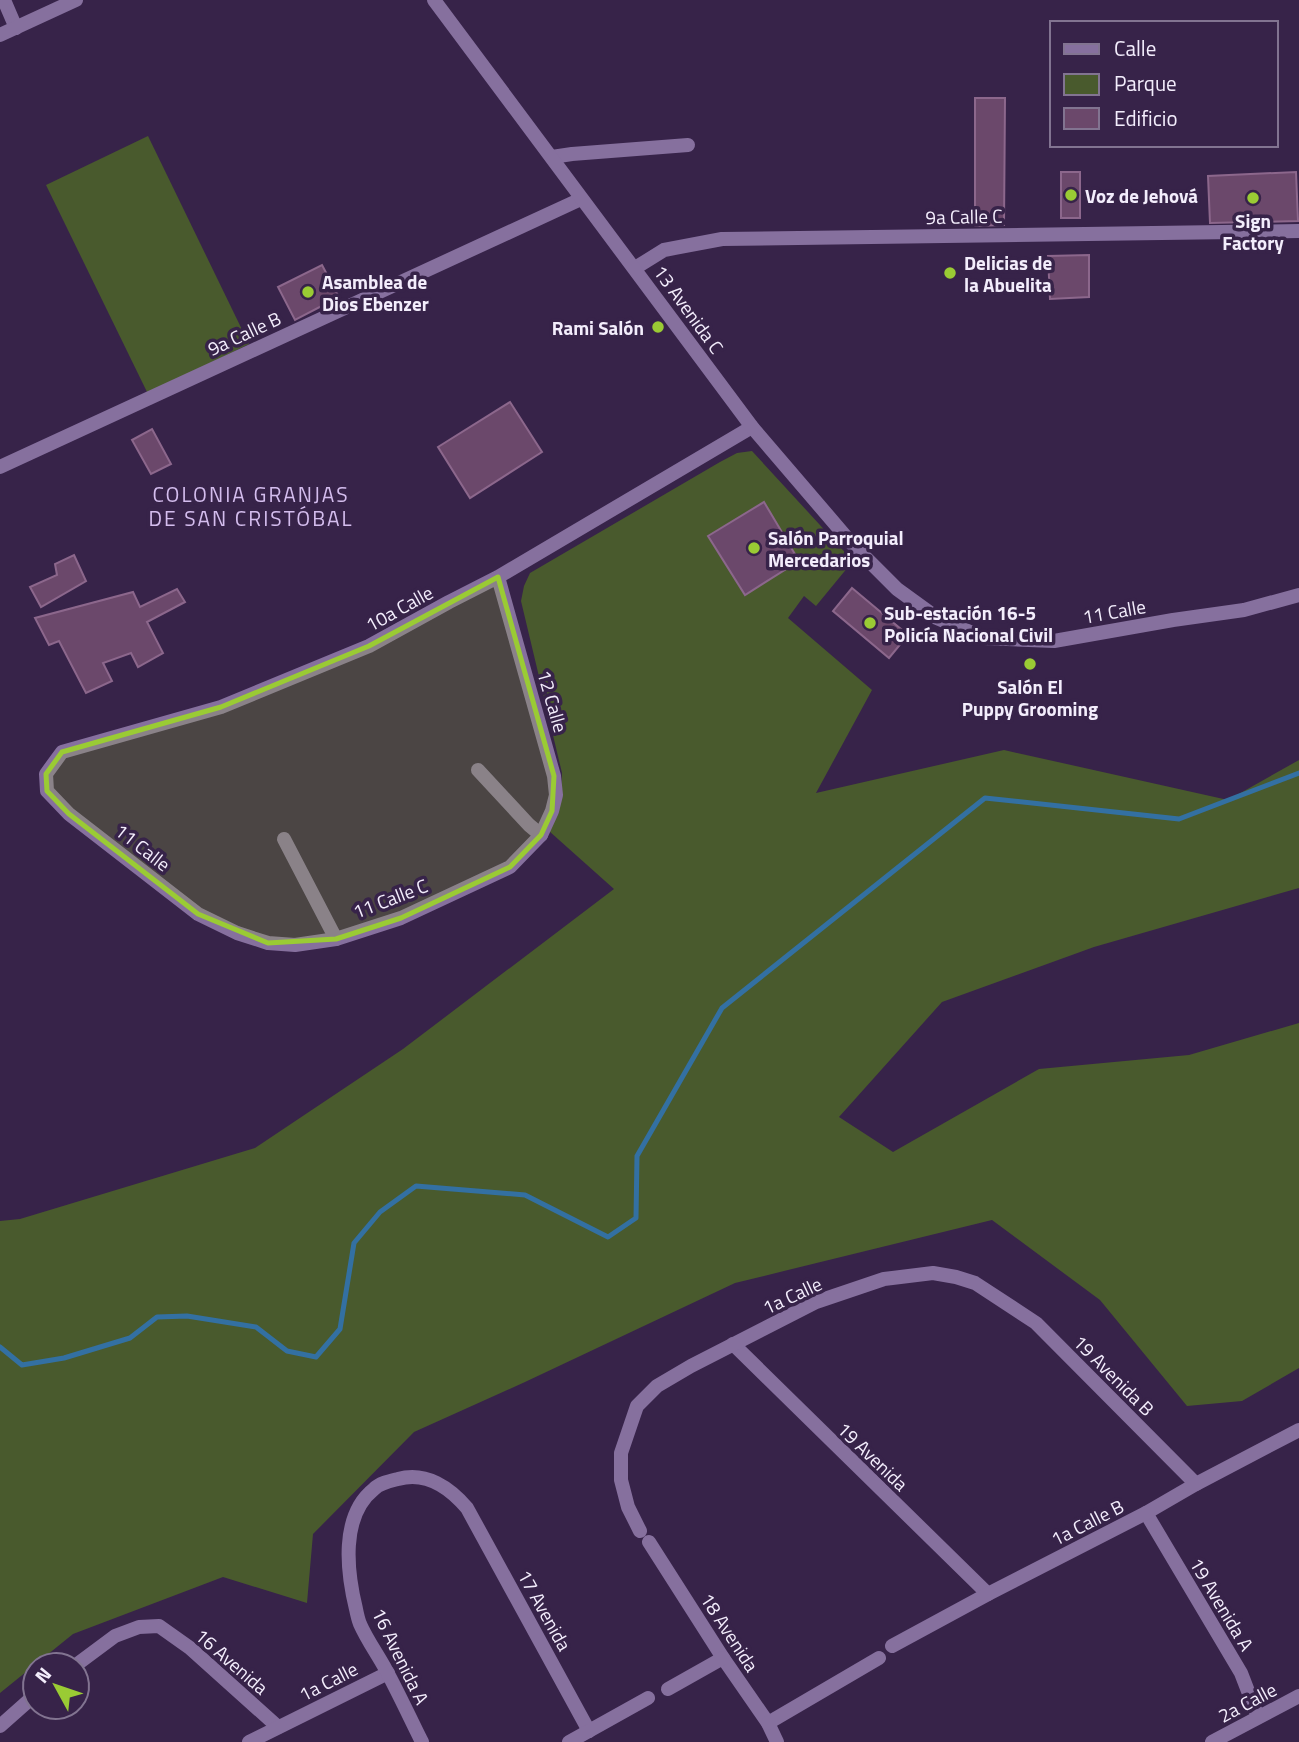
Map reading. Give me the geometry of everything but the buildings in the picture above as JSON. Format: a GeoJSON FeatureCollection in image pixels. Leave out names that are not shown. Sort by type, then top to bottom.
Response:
{"type":"FeatureCollection","features":[{"type":"Feature","properties":{"kind":"street"},"geometry":{"type":"LineString","coordinates":[[4,0],[16,27]]}},
{"type":"Feature","properties":{"kind":"street"},"geometry":{"type":"LineString","coordinates":[[0,35],[76,0]]}},
{"type":"Feature","properties":{"kind":"street","name":"13 Avenida C"},"geometry":{"type":"LineString","coordinates":[[434,0],[752,427],[853,545],[897,589],[937,618]]}},
{"type":"Feature","properties":{"kind":"street"},"geometry":{"type":"LineString","coordinates":[[552,158],[688,145]]}},
{"type":"Feature","properties":{"kind":"street","name":"9a Calle B"},"geometry":{"type":"LineString","coordinates":[[0,467],[581,199]]}},
{"type":"Feature","properties":{"kind":"street","name":"9a Calle C"},"geometry":{"type":"LineString","coordinates":[[635,268],[664,250],[722,239],[1299,231]]}},
{"type":"Feature","properties":{"kind":"street","name":"10a Calle"},"geometry":{"type":"LineString","coordinates":[[46,774],[62,752],[221,707],[369,646],[498,577],[752,427]]}},
{"type":"Feature","properties":{"kind":"street","name":"12 Calle"},"geometry":{"type":"LineString","coordinates":[[498,577],[554,776],[556,795],[541,835]]}},
{"type":"Feature","properties":{"kind":"street","name":"11 Calle"},"geometry":{"type":"LineString","coordinates":[[937,618],[984,638],[1054,641],[1244,610],[1299,596]]}},
{"type":"Feature","properties":{"kind":"street"},"geometry":{"type":"LineString","coordinates":[[478,770],[528,825],[541,835]]}},
{"type":"Feature","properties":{"kind":"street","name":"11 Calle"},"geometry":{"type":"LineString","coordinates":[[46,774],[47,791],[69,814],[198,914],[237,933]]}},
{"type":"Feature","properties":{"kind":"street","name":"11 Calle C"},"geometry":{"type":"LineString","coordinates":[[237,933],[268,943],[295,945],[336,939],[401,918],[510,867],[541,835]]}},
{"type":"Feature","properties":{"kind":"street"},"geometry":{"type":"LineString","coordinates":[[285,839],[336,939]]}},
{"type":"Feature","properties":{"kind":"street","name":"1a Calle"},"geometry":{"type":"LineString","coordinates":[[628,1427],[637,1406],[657,1386],[691,1366],[817,1303],[884,1279],[933,1273],[957,1277],[975,1283],[1000,1299]]}},
{"type":"Feature","properties":{"kind":"street","name":"19 Avenida B"},"geometry":{"type":"LineString","coordinates":[[1000,1299],[1036,1323],[1196,1484]]}},
{"type":"Feature","properties":{"kind":"street","name":"19 Avenida"},"geometry":{"type":"LineString","coordinates":[[733,1344],[988,1594]]}},
{"type":"Feature","properties":{"kind":"street","name":"18 Avenida"},"geometry":{"type":"LineString","coordinates":[[628,1427],[621,1452],[621,1480],[628,1507],[723,1658],[768,1723],[777,1742]]}},
{"type":"Feature","properties":{"kind":"street","name":"1a Calle B"},"geometry":{"type":"LineString","coordinates":[[892,1646],[1299,1430]]}},
{"type":"Feature","properties":{"kind":"street","name":"17 Avenida"},"geometry":{"type":"LineString","coordinates":[[348,1544],[357,1510],[375,1488],[406,1477],[422,1477],[454,1493],[467,1508],[589,1731]]}},
{"type":"Feature","properties":{"kind":"street","name":"19 Avenida A"},"geometry":{"type":"LineString","coordinates":[[1146,1513],[1241,1673],[1258,1717]]}},
{"type":"Feature","properties":{"kind":"street","name":"16 Avenida A"},"geometry":{"type":"LineString","coordinates":[[348,1544],[349,1578],[359,1622],[422,1742]]}},
{"type":"Feature","properties":{"kind":"street","name":"16 Avenida"},"geometry":{"type":"LineString","coordinates":[[91,1654],[115,1636],[139,1627],[159,1626],[190,1648],[278,1727]]}},
{"type":"Feature","properties":{"kind":"street"},"geometry":{"type":"LineString","coordinates":[[668,1689],[723,1658]]}},
{"type":"Feature","properties":{"kind":"street"},"geometry":{"type":"LineString","coordinates":[[768,1723],[878,1658]]}},
{"type":"Feature","properties":{"kind":"street","name":"1a Calle"},"geometry":{"type":"LineString","coordinates":[[249,1742],[388,1673]]}},
{"type":"Feature","properties":{"kind":"street","name":"2a Calle"},"geometry":{"type":"LineString","coordinates":[[1212,1742],[1299,1696]]}},
{"type":"Feature","properties":{"kind":"street"},"geometry":{"type":"LineString","coordinates":[[569,1742],[648,1698]]}},
{"type":"Feature","properties":{"kind":"street"},"geometry":{"type":"LineString","coordinates":[[0,1726],[21,1707]]}},
{"type":"Feature","properties":{"kind":"highlighted area"},"geometry":{"type":"Polygon","coordinates":[[[498,577],[554,776],[552,811],[541,835],[510,867],[401,918],[336,939],[268,943],[198,914],[69,814],[47,791],[46,774],[62,752],[221,707],[369,646],[498,577]]]}},
{"type":"Feature","properties":{"kind":"green space"},"geometry":{"type":"Polygon","coordinates":[[[148,136],[249,344],[148,394],[46,185],[148,136]]]}},
{"type":"Feature","properties":{"kind":"green space"},"geometry":{"type":"Polygon","coordinates":[[[752,451],[853,561],[816,606],[804,596],[788,618],[872,690],[816,793],[1004,750],[1228,800],[1299,760],[1299,888],[1094,947],[942,1002],[839,1117],[893,1152],[1039,1069],[1189,1055],[1299,1023],[1299,1368],[1242,1401],[1187,1406],[1100,1300],[992,1220],[735,1283],[414,1432],[313,1534],[307,1603],[223,1577],[73,1634],[52,1651],[21,1651],[21,1676],[0,1693],[0,1221],[20,1219],[255,1148],[403,1049],[614,889],[549,831],[561,793],[562,773],[521,601],[524,586],[530,573],[737,453],[752,451]]]}},
{"type":"Feature","properties":{"kind":"waterway"},"geometry":{"type":"LineString","coordinates":[[0,1347],[22,1365],[64,1358],[130,1338],[157,1317],[187,1316],[256,1327],[287,1351],[316,1357],[340,1329],[354,1243],[380,1212],[416,1186],[525,1195],[608,1237],[636,1218],[637,1156],[722,1008],[985,798],[1179,819],[1299,773]]}},
{"type":"Feature","properties":{"kind":"place","name":"Voz de Jehová"},"geometry":{"type":"Point","coordinates":[1071,195]}},
{"type":"Feature","properties":{"kind":"place","name":"Sign Factory"},"geometry":{"type":"Point","coordinates":[1253,198]}},
{"type":"Feature","properties":{"kind":"place","name":"Delicias de la Abuelita"},"geometry":{"type":"Point","coordinates":[950,273]}},
{"type":"Feature","properties":{"kind":"place","name":"Asamblea de Dios Ebenzer"},"geometry":{"type":"Point","coordinates":[308,292]}},
{"type":"Feature","properties":{"kind":"place","name":"Rami Salón"},"geometry":{"type":"Point","coordinates":[658,327]}},
{"type":"Feature","properties":{"kind":"place","name":"Salón Parroquial Mercedarios"},"geometry":{"type":"Point","coordinates":[754,548]}},
{"type":"Feature","properties":{"kind":"place","name":"Sub-estación 16-5 Policía Nacional Civil"},"geometry":{"type":"Point","coordinates":[870,623]}},
{"type":"Feature","properties":{"kind":"place","name":"Salón El Puppy Grooming"},"geometry":{"type":"Point","coordinates":[1030,664]}},
{"type":"Feature","properties":{"kind":"district","name":"COLONIA GRANJAS DE SAN CRISTÓBAL"},"geometry":{"type":"Point","coordinates":[251,506]}}]}
